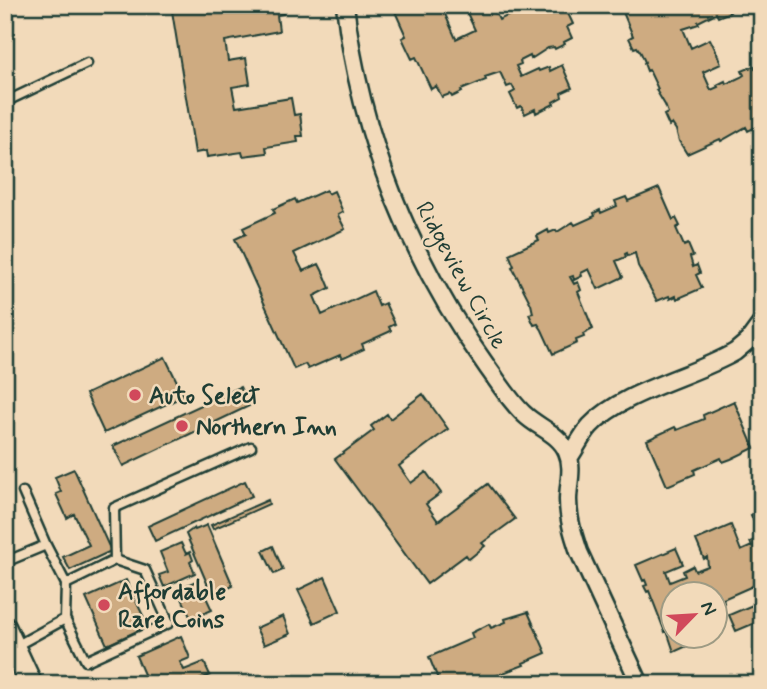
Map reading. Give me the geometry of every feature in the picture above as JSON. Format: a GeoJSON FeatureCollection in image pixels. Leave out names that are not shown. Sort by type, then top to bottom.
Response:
{"type":"FeatureCollection","features":[{"type":"Feature","properties":{"kind":"main road"},"geometry":{"type":"LineString","coordinates":[[10,637],[31,684]]}},
{"type":"Feature","properties":{"kind":"street","name":"Ridgeview Circle"},"geometry":{"type":"LineString","coordinates":[[345,5],[359,89],[373,143],[421,259],[486,365],[510,398],[524,414],[562,444],[569,458]]}},
{"type":"Feature","properties":{"kind":"street"},"geometry":{"type":"LineString","coordinates":[[640,684],[579,552],[568,501],[569,458],[589,427],[606,412],[734,352],[748,341],[762,323]]}},
{"type":"Feature","properties":{"kind":"lane"},"geometry":{"type":"LineString","coordinates":[[5,102],[88,63]]}},
{"type":"Feature","properties":{"kind":"lane"},"geometry":{"type":"LineString","coordinates":[[115,561],[114,508],[251,447]]}},
{"type":"Feature","properties":{"kind":"lane"},"geometry":{"type":"LineString","coordinates":[[23,492],[66,584],[65,619],[86,661],[169,623],[145,570],[115,561],[66,584]]}},
{"type":"Feature","properties":{"kind":"lane"},"geometry":{"type":"LineString","coordinates":[[5,562],[46,545]]}},
{"type":"Feature","properties":{"kind":"lane"},"geometry":{"type":"LineString","coordinates":[[10,637],[65,619]]}},
{"type":"Feature","properties":{"kind":"building"},"geometry":{"type":"Polygon","coordinates":[[[183,5],[282,5],[283,14],[277,15],[279,31],[225,41],[228,61],[246,58],[250,84],[232,87],[236,107],[291,98],[294,115],[300,114],[303,136],[297,136],[298,142],[266,147],[267,153],[243,156],[242,152],[207,157],[206,151],[195,153],[172,11],[184,10],[183,5]]]}},
{"type":"Feature","properties":{"kind":"building"},"geometry":{"type":"Polygon","coordinates":[[[441,5],[456,39],[475,30],[467,13],[484,5],[492,5],[499,20],[518,11],[516,5],[564,5],[573,24],[567,27],[572,38],[555,49],[548,48],[531,59],[530,56],[520,61],[521,64],[516,66],[521,77],[538,69],[539,71],[549,67],[550,71],[562,65],[572,88],[561,93],[562,97],[553,102],[554,104],[536,113],[535,109],[525,114],[521,106],[517,108],[510,94],[515,91],[512,85],[507,87],[500,72],[485,77],[486,80],[461,90],[462,92],[452,97],[450,94],[442,97],[436,86],[431,89],[416,57],[412,59],[402,38],[406,36],[393,7],[441,5]]]}},
{"type":"Feature","properties":{"kind":"building"},"geometry":{"type":"Polygon","coordinates":[[[620,5],[734,5],[728,9],[730,12],[718,17],[716,13],[698,22],[699,24],[683,29],[691,48],[710,39],[716,51],[721,64],[703,72],[711,90],[725,81],[726,84],[741,77],[744,75],[742,71],[754,66],[755,69],[762,67],[762,120],[756,122],[758,126],[748,131],[746,127],[721,141],[720,139],[687,154],[676,130],[672,124],[669,126],[664,115],[668,113],[665,105],[641,53],[637,47],[634,48],[629,38],[633,36],[620,5]]]}},
{"type":"Feature","properties":{"kind":"building"},"geometry":{"type":"Polygon","coordinates":[[[659,188],[673,220],[676,218],[680,226],[676,228],[684,246],[688,244],[693,256],[690,257],[693,267],[697,265],[700,273],[696,275],[702,288],[677,299],[676,296],[670,299],[669,296],[657,301],[638,266],[635,253],[628,256],[627,253],[626,257],[616,261],[623,277],[598,289],[589,269],[574,280],[573,276],[570,277],[574,284],[578,282],[581,290],[578,292],[593,329],[576,340],[577,343],[553,354],[542,330],[538,324],[534,325],[529,314],[533,313],[531,304],[512,267],[514,266],[509,254],[539,240],[537,236],[548,230],[549,233],[556,230],[557,232],[573,222],[575,225],[595,216],[594,213],[600,210],[601,213],[617,206],[615,201],[626,197],[628,201],[659,188]]]}},
{"type":"Feature","properties":{"kind":"building"},"geometry":{"type":"Polygon","coordinates":[[[326,190],[328,194],[334,191],[343,212],[338,215],[345,229],[294,253],[303,271],[319,264],[325,276],[330,288],[314,296],[322,315],[373,291],[379,306],[385,303],[395,324],[389,327],[391,331],[362,344],[364,349],[342,359],[340,355],[308,369],[305,364],[294,369],[235,239],[246,234],[243,228],[275,213],[273,209],[295,199],[297,203],[326,190]]]}},
{"type":"Feature","properties":{"kind":"building","name":"Auto Select"},"geometry":{"type":"Polygon","coordinates":[[[165,357],[184,396],[104,433],[86,394],[165,357]]]}},
{"type":"Feature","properties":{"kind":"building","name":"Northern Inn"},"geometry":{"type":"Polygon","coordinates":[[[240,387],[249,406],[123,466],[113,446],[240,387]]]}},
{"type":"Feature","properties":{"kind":"building"},"geometry":{"type":"Polygon","coordinates":[[[423,394],[448,429],[399,466],[411,483],[426,472],[441,493],[426,504],[438,521],[488,484],[515,519],[482,543],[485,546],[469,559],[466,555],[427,584],[335,459],[374,430],[371,426],[387,414],[390,419],[423,394]]]}},
{"type":"Feature","properties":{"kind":"building"},"geometry":{"type":"Polygon","coordinates":[[[734,401],[754,448],[723,462],[721,458],[694,470],[695,474],[667,486],[647,440],[675,427],[677,430],[704,419],[703,415],[734,401]]]}},
{"type":"Feature","properties":{"kind":"building"},"geometry":{"type":"Polygon","coordinates":[[[74,469],[111,551],[70,570],[63,557],[89,545],[74,514],[67,518],[56,494],[61,492],[55,477],[74,469]]]}},
{"type":"Feature","properties":{"kind":"building","name":"Northern Inn"},"geometry":{"type":"Polygon","coordinates":[[[245,481],[252,496],[155,541],[148,526],[245,481]]]}},
{"type":"Feature","properties":{"kind":"building"},"geometry":{"type":"Polygon","coordinates":[[[268,500],[269,504],[213,529],[211,525],[268,500]]]}},
{"type":"Feature","properties":{"kind":"building"},"geometry":{"type":"Polygon","coordinates":[[[762,510],[762,529],[758,530],[751,515],[762,510]]]}},
{"type":"Feature","properties":{"kind":"building"},"geometry":{"type":"Polygon","coordinates":[[[207,525],[233,586],[212,595],[186,534],[194,528],[195,530],[207,525]]]}},
{"type":"Feature","properties":{"kind":"building"},"geometry":{"type":"Polygon","coordinates":[[[731,525],[741,551],[752,546],[750,542],[761,537],[762,587],[756,589],[755,585],[728,597],[728,580],[675,580],[685,576],[683,571],[693,566],[695,571],[708,566],[707,557],[704,559],[696,540],[731,525]]]}},
{"type":"Feature","properties":{"kind":"building"},"geometry":{"type":"Polygon","coordinates":[[[181,543],[186,554],[190,552],[193,560],[190,562],[195,573],[164,587],[159,575],[168,572],[160,552],[181,543]]]}},
{"type":"Feature","properties":{"kind":"building"},"geometry":{"type":"Polygon","coordinates":[[[273,546],[283,570],[274,574],[263,551],[273,546]]]}},
{"type":"Feature","properties":{"kind":"building"},"geometry":{"type":"Polygon","coordinates":[[[676,548],[683,564],[666,571],[669,580],[658,580],[658,614],[636,565],[676,548]]]}},
{"type":"Feature","properties":{"kind":"building"},"geometry":{"type":"Polygon","coordinates":[[[325,577],[340,611],[314,623],[298,590],[325,577]]]}},
{"type":"Feature","properties":{"kind":"building"},"geometry":{"type":"Polygon","coordinates":[[[126,580],[148,626],[107,645],[86,598],[126,580]]]}},
{"type":"Feature","properties":{"kind":"building"},"geometry":{"type":"Polygon","coordinates":[[[198,580],[212,610],[191,619],[178,589],[198,580]]]}},
{"type":"Feature","properties":{"kind":"building"},"geometry":{"type":"Polygon","coordinates":[[[762,601],[762,620],[736,631],[729,615],[762,601]]]}},
{"type":"Feature","properties":{"kind":"building"},"geometry":{"type":"Polygon","coordinates":[[[528,612],[546,653],[490,678],[492,684],[440,684],[429,657],[473,638],[471,633],[489,624],[491,628],[506,622],[505,619],[528,612]]]}},
{"type":"Feature","properties":{"kind":"building"},"geometry":{"type":"Polygon","coordinates":[[[283,616],[290,634],[264,645],[256,628],[283,616]]]}},
{"type":"Feature","properties":{"kind":"building"},"geometry":{"type":"Polygon","coordinates":[[[181,636],[190,658],[180,662],[184,670],[204,662],[210,675],[190,684],[139,684],[146,679],[136,656],[181,636]]]}},
{"type":"Feature","properties":{"kind":"place","name":"Auto Select"},"geometry":{"type":"Point","coordinates":[135,395]}},
{"type":"Feature","properties":{"kind":"place","name":"Northern Inn"},"geometry":{"type":"Point","coordinates":[182,426]}},
{"type":"Feature","properties":{"kind":"place","name":"Affordable Rare Coins"},"geometry":{"type":"Point","coordinates":[104,605]}}]}
